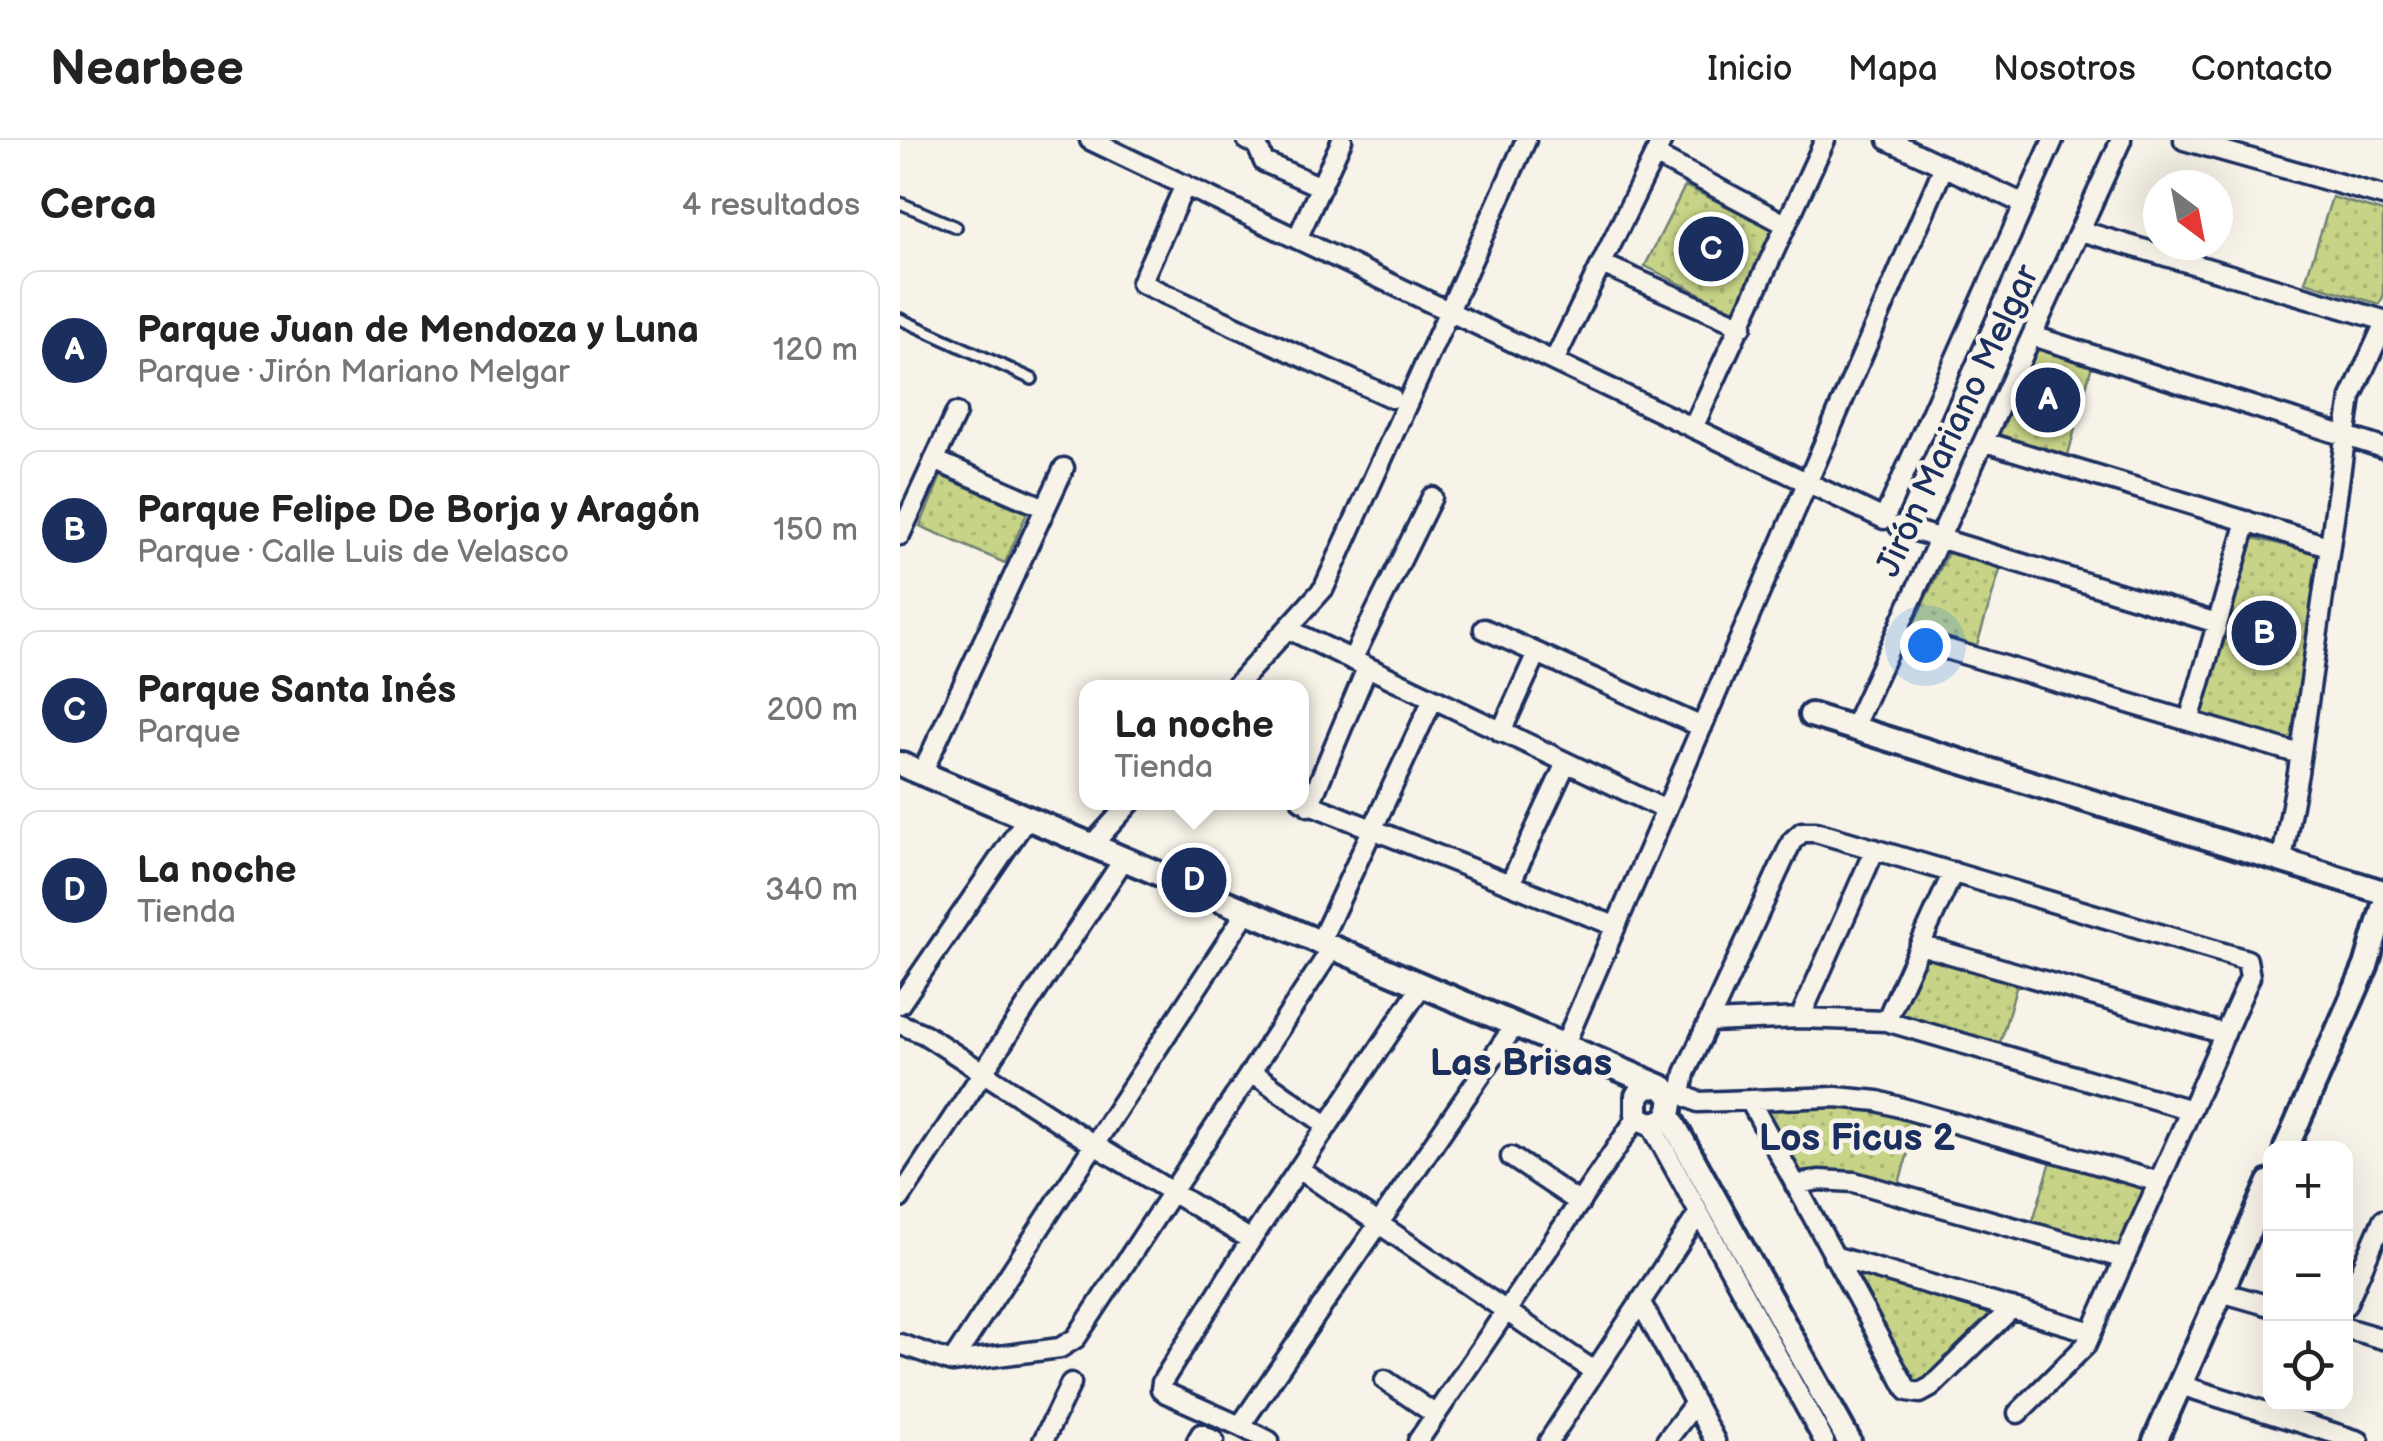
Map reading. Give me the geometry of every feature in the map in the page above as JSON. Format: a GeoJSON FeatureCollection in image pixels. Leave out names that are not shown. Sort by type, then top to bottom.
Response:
{"type":"FeatureCollection","features":[{"type":"Feature","properties":{"kind":"street"},"geometry":{"type":"LineString","coordinates":[[1090,140],[1884,519],[2053,140]]}},
{"type":"Feature","properties":{"kind":"street"},"geometry":{"type":"LineString","coordinates":[[1297,239],[1342,140]]}},
{"type":"Feature","properties":{"kind":"street"},"geometry":{"type":"LineString","coordinates":[[1241,680],[1324,588],[1526,140]]}},
{"type":"Feature","properties":{"kind":"street"},"geometry":{"type":"LineString","coordinates":[[1693,428],[1825,140]]}},
{"type":"Feature","properties":{"kind":"street"},"geometry":{"type":"LineString","coordinates":[[1888,140],[2024,204]]}},
{"type":"Feature","properties":{"kind":"street","name":"Jirón Mariano Melgar"},"geometry":{"type":"LineString","coordinates":[[1853,728],[2122,140]]}},
{"type":"Feature","properties":{"kind":"street"},"geometry":{"type":"LineString","coordinates":[[2184,140],[2383,196]]}},
{"type":"Feature","properties":{"kind":"street"},"geometry":{"type":"LineString","coordinates":[[1254,142],[1264,162],[1321,187]]}},
{"type":"Feature","properties":{"kind":"street"},"geometry":{"type":"LineString","coordinates":[[1554,361],[1659,147],[1785,224]]}},
{"type":"Feature","properties":{"kind":"street"},"geometry":{"type":"LineString","coordinates":[[1564,1046],[1944,166]]}},
{"type":"Feature","properties":{"kind":"street"},"geometry":{"type":"LineString","coordinates":[[1185,185],[1142,282],[1392,398]]}},
{"type":"Feature","properties":{"kind":"street"},"geometry":{"type":"LineString","coordinates":[[2081,231],[2383,323],[2351,397],[2282,859]]}},
{"type":"Feature","properties":{"kind":"street"},"geometry":{"type":"LineString","coordinates":[[1602,264],[1742,326]]}},
{"type":"Feature","properties":{"kind":"street"},"geometry":{"type":"LineString","coordinates":[[2033,336],[2383,448]]}},
{"type":"Feature","properties":{"kind":"street"},"geometry":{"type":"LineString","coordinates":[[900,535],[956,413]]}},
{"type":"Feature","properties":{"kind":"street"},"geometry":{"type":"LineString","coordinates":[[1985,442],[2328,546]]}},
{"type":"Feature","properties":{"kind":"street"},"geometry":{"type":"LineString","coordinates":[[934,460],[1045,508]]}},
{"type":"Feature","properties":{"kind":"street"},"geometry":{"type":"LineString","coordinates":[[1064,468],[911,768],[1620,1070],[1658,1104],[1849,1441]]}},
{"type":"Feature","properties":{"kind":"street"},"geometry":{"type":"LineString","coordinates":[[1309,793],[1359,664],[1432,498]]}},
{"type":"Feature","properties":{"kind":"street"},"geometry":{"type":"LineString","coordinates":[[2190,721],[2247,521]]}},
{"type":"Feature","properties":{"kind":"street"},"geometry":{"type":"LineString","coordinates":[[1899,526],[2218,623]]}},
{"type":"Feature","properties":{"kind":"street"},"geometry":{"type":"LineString","coordinates":[[1288,628],[1666,810]]}},
{"type":"Feature","properties":{"kind":"street"},"geometry":{"type":"LineString","coordinates":[[1484,629],[1702,726]]}},
{"type":"Feature","properties":{"kind":"street"},"geometry":{"type":"LineString","coordinates":[[1896,634],[2300,754]]}},
{"type":"Feature","properties":{"kind":"street"},"geometry":{"type":"LineString","coordinates":[[1502,732],[1537,653]]}},
{"type":"Feature","properties":{"kind":"street"},"geometry":{"type":"LineString","coordinates":[[900,1344],[952,1362],[1066,1346],[1076,1338],[1252,1072],[1326,945],[1372,829],[1433,699]]}},
{"type":"Feature","properties":{"kind":"street"},"geometry":{"type":"LineString","coordinates":[[1811,714],[2383,892]]}},
{"type":"Feature","properties":{"kind":"street"},"geometry":{"type":"LineString","coordinates":[[1510,884],[1566,763]]}},
{"type":"Feature","properties":{"kind":"street"},"geometry":{"type":"LineString","coordinates":[[1309,805],[1616,926]]}},
{"type":"Feature","properties":{"kind":"street"},"geometry":{"type":"LineString","coordinates":[[1092,845],[1124,810]]}},
{"type":"Feature","properties":{"kind":"street"},"geometry":{"type":"LineString","coordinates":[[900,1004],[1027,818]]}},
{"type":"Feature","properties":{"kind":"street"},"geometry":{"type":"LineString","coordinates":[[1418,1441],[1580,1202],[1685,1073],[1796,836],[1816,832],[2242,956],[2250,965],[2250,977],[2092,1332],[2077,1356],[2018,1413]]}},
{"type":"Feature","properties":{"kind":"street"},"geometry":{"type":"LineString","coordinates":[[1800,1018],[1876,849]]}},
{"type":"Feature","properties":{"kind":"street"},"geometry":{"type":"LineString","coordinates":[[900,1198],[1124,859]]}},
{"type":"Feature","properties":{"kind":"street"},"geometry":{"type":"LineString","coordinates":[[1886,1021],[1952,872]]}},
{"type":"Feature","properties":{"kind":"street"},"geometry":{"type":"LineString","coordinates":[[2289,1141],[2366,966],[2383,908]]}},
{"type":"Feature","properties":{"kind":"street"},"geometry":{"type":"LineString","coordinates":[[952,1362],[1247,911]]}},
{"type":"Feature","properties":{"kind":"street"},"geometry":{"type":"LineString","coordinates":[[1920,945],[2225,1034]]}},
{"type":"Feature","properties":{"kind":"street"},"geometry":{"type":"LineString","coordinates":[[1269,1441],[1166,1393],[1162,1382],[1251,1240],[1422,986]]}},
{"type":"Feature","properties":{"kind":"street"},"geometry":{"type":"LineString","coordinates":[[1711,1022],[1800,1018],[1886,1021],[2191,1110]]}},
{"type":"Feature","properties":{"kind":"street"},"geometry":{"type":"LineString","coordinates":[[900,1024],[924,1034],[1251,1240]]}},
{"type":"Feature","properties":{"kind":"street"},"geometry":{"type":"LineString","coordinates":[[1240,1426],[1515,1025]]}},
{"type":"Feature","properties":{"kind":"street"},"geometry":{"type":"LineString","coordinates":[[1252,1072],[1328,1126]]}},
{"type":"Feature","properties":{"kind":"street"},"geometry":{"type":"LineString","coordinates":[[1658,1104],[1836,1097],[1878,1101],[2159,1182]]}},
{"type":"Feature","properties":{"kind":"street"},"geometry":{"type":"LineString","coordinates":[[1750,1101],[1902,1383],[1914,1393],[1931,1386],[2012,1308]]}},
{"type":"Feature","properties":{"kind":"street"},"geometry":{"type":"LineString","coordinates":[[1658,1104],[1699,1213],[1824,1441]]}},
{"type":"Feature","properties":{"kind":"street"},"geometry":{"type":"LineString","coordinates":[[1511,1156],[1580,1202]]}},
{"type":"Feature","properties":{"kind":"street"},"geometry":{"type":"LineString","coordinates":[[1299,1169],[1594,1370]]}},
{"type":"Feature","properties":{"kind":"street"},"geometry":{"type":"LineString","coordinates":[[1795,1184],[1836,1180],[1868,1185],[2125,1258]]}},
{"type":"Feature","properties":{"kind":"street"},"geometry":{"type":"LineString","coordinates":[[2156,1441],[2263,1198]]}},
{"type":"Feature","properties":{"kind":"street"},"geometry":{"type":"LineString","coordinates":[[1549,1441],[1699,1213]]}},
{"type":"Feature","properties":{"kind":"street"},"geometry":{"type":"LineString","coordinates":[[2353,1289],[2383,1222]]}},
{"type":"Feature","properties":{"kind":"street"},"geometry":{"type":"LineString","coordinates":[[1834,1256],[2092,1332]]}},
{"type":"Feature","properties":{"kind":"street"},"geometry":{"type":"LineString","coordinates":[[2221,1292],[2263,1304]]}},
{"type":"Feature","properties":{"kind":"street"},"geometry":{"type":"LineString","coordinates":[[1640,1301],[1714,1441]]}},
{"type":"Feature","properties":{"kind":"street"},"geometry":{"type":"LineString","coordinates":[[2353,1330],[2383,1339]]}},
{"type":"Feature","properties":{"kind":"street"},"geometry":{"type":"LineString","coordinates":[[1385,1380],[1436,1416]]}},
{"type":"Feature","properties":{"kind":"street"},"geometry":{"type":"LineString","coordinates":[[1043,1441],[1071,1383]]}},
{"type":"Feature","properties":{"kind":"street"},"geometry":{"type":"LineString","coordinates":[[2180,1386],[2359,1441]]}},
{"type":"Feature","properties":{"kind":"street"},"geometry":{"type":"LineString","coordinates":[[1666,1441],[1695,1404]]}},
{"type":"Feature","properties":{"kind":"street"},"geometry":{"type":"LineString","coordinates":[[1197,1441],[1202,1434],[1214,1441]]}},
{"type":"Feature","properties":{"kind":"lane"},"geometry":{"type":"LineString","coordinates":[[900,202],[956,227]]}},
{"type":"Feature","properties":{"kind":"lane"},"geometry":{"type":"LineString","coordinates":[[900,319],[1032,379]]}},
{"type":"Feature","properties":{"kind":"green space"},"geometry":{"type":"Polygon","coordinates":[[[1685,186],[1777,231],[1737,312],[1645,266],[1685,186]]]}},
{"type":"Feature","properties":{"kind":"green space"},"geometry":{"type":"Polygon","coordinates":[[[2332,197],[2383,212],[2383,297],[2379,304],[2305,282],[2332,197]]]}},
{"type":"Feature","properties":{"kind":"green space"},"geometry":{"type":"Polygon","coordinates":[[[2038,345],[2092,365],[2068,455],[1997,435],[2038,345]]]}},
{"type":"Feature","properties":{"kind":"green space"},"geometry":{"type":"Polygon","coordinates":[[[941,476],[1027,513],[1005,563],[920,526],[941,476]]]}},
{"type":"Feature","properties":{"kind":"green space"},"geometry":{"type":"Polygon","coordinates":[[[2249,537],[2319,553],[2293,744],[2197,713],[2249,537]]]}},
{"type":"Feature","properties":{"kind":"green space"},"geometry":{"type":"Polygon","coordinates":[[[1948,553],[2001,567],[1976,648],[1910,630],[1948,553]]]}},
{"type":"Feature","properties":{"kind":"green space"},"geometry":{"type":"Polygon","coordinates":[[[1923,953],[2018,981],[1999,1046],[1896,1016],[1923,953]]]}},
{"type":"Feature","properties":{"kind":"green space"},"geometry":{"type":"Polygon","coordinates":[[[1833,1104],[1918,1120],[1899,1183],[1844,1172],[1798,1177],[1761,1107],[1833,1104]]]}},
{"type":"Feature","properties":{"kind":"green space"},"geometry":{"type":"Polygon","coordinates":[[[2052,1158],[2150,1186],[2122,1250],[2032,1224],[2052,1158]]]}},
{"type":"Feature","properties":{"kind":"green space"},"geometry":{"type":"Polygon","coordinates":[[[1852,1270],[1995,1311],[1916,1387],[1852,1270]]]}},
{"type":"Feature","properties":{"kind":"place","name":"Parque Santa Inés"},"geometry":{"type":"Point","coordinates":[1711,249]}},
{"type":"Feature","properties":{"kind":"place","name":"Parque Juan de Mendoza y Luna"},"geometry":{"type":"Point","coordinates":[2048,400]}},
{"type":"Feature","properties":{"kind":"place","name":"Parque Felipe De Borja y Aragón"},"geometry":{"type":"Point","coordinates":[2264,633]}},
{"type":"Feature","properties":{"kind":"place","name":"La noche"},"geometry":{"type":"Point","coordinates":[1194,880]}},
{"type":"Feature","properties":{"kind":"district","name":"Las Brisas"},"geometry":{"type":"Point","coordinates":[1521,1063]}},
{"type":"Feature","properties":{"kind":"district","name":"Los Ficus 2"},"geometry":{"type":"Point","coordinates":[1857,1138]}}]}
